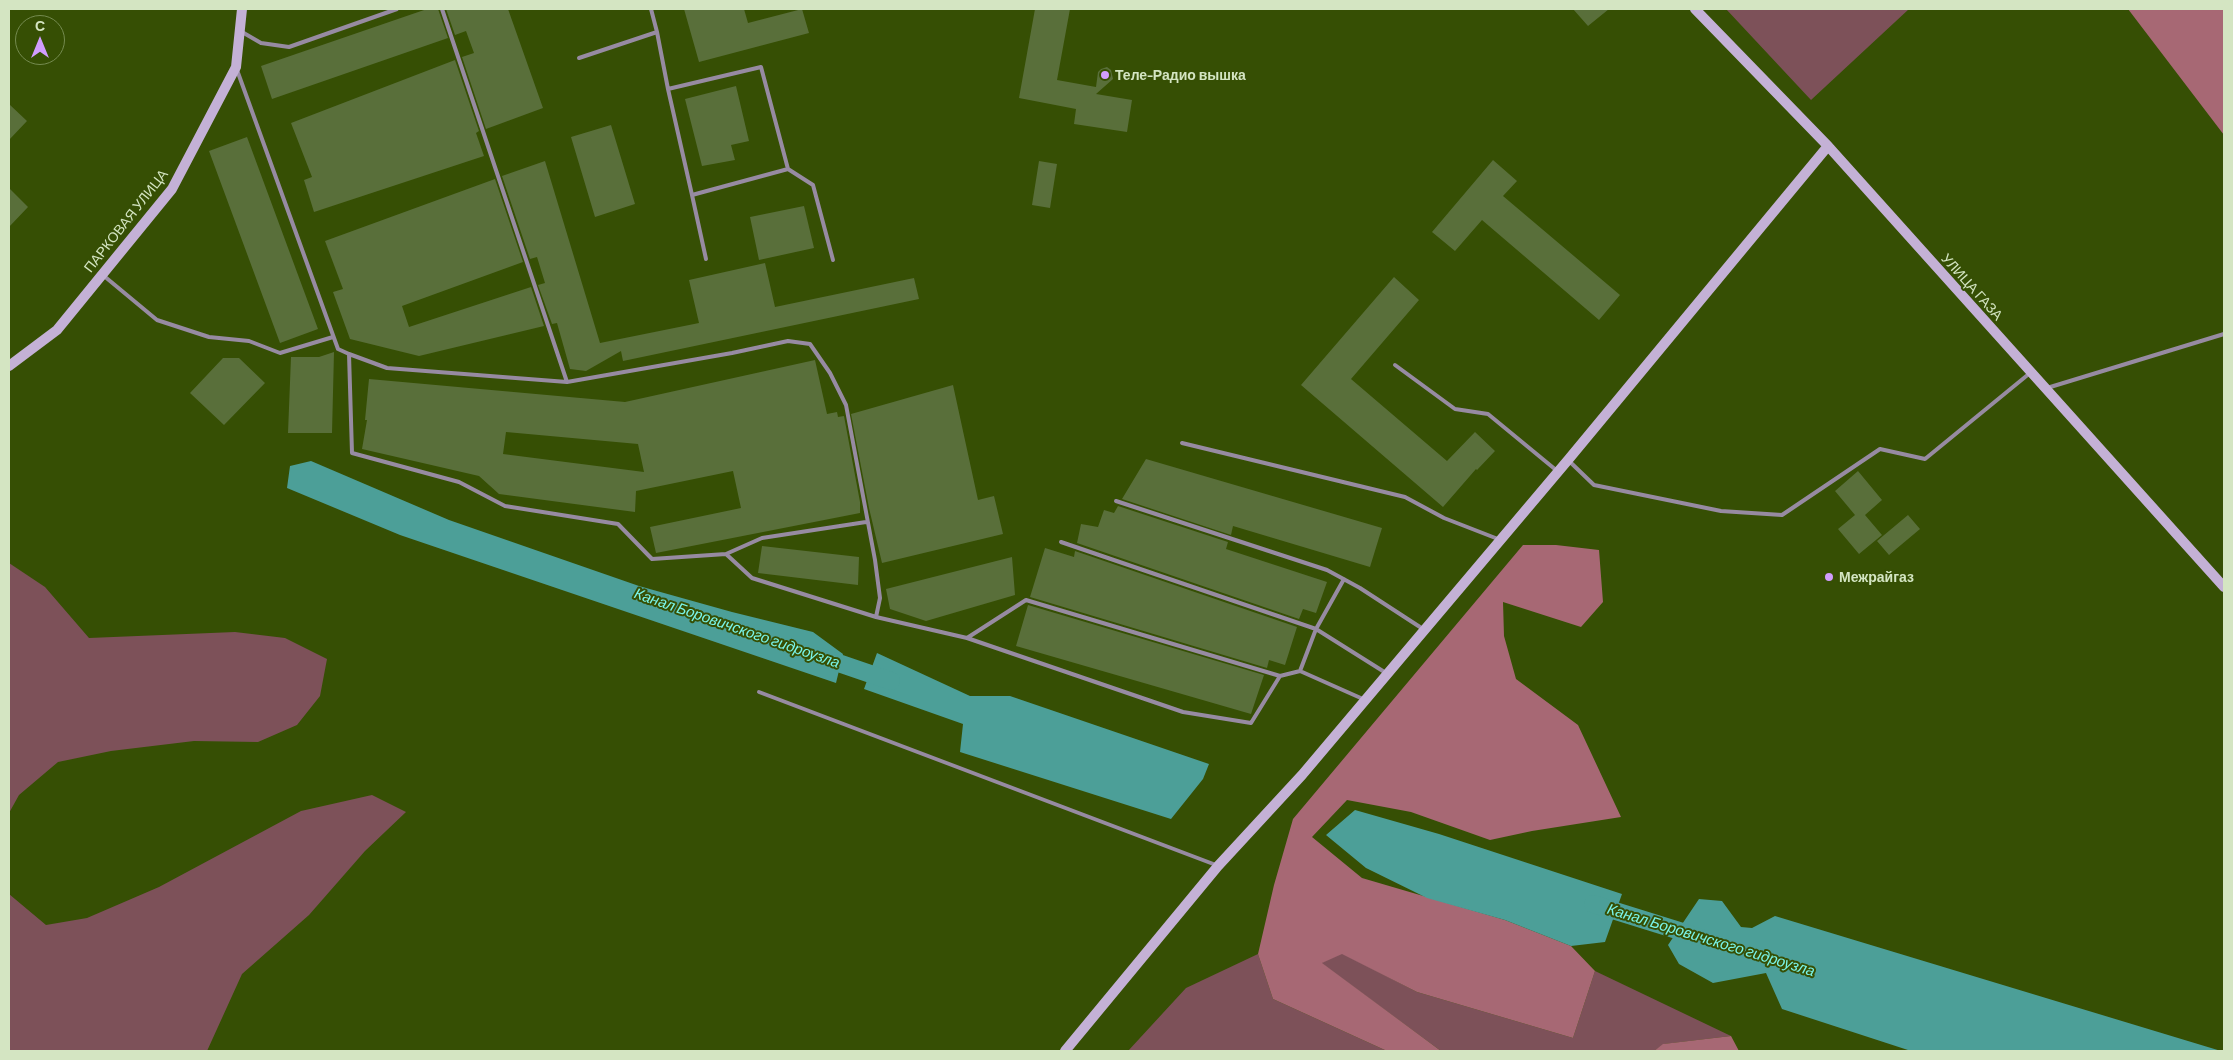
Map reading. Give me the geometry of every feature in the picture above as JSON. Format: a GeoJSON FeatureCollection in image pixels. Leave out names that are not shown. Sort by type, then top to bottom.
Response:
{"type":"FeatureCollection","features":[{"type":"Feature","properties":{"kind":"main road","name":"ПАРКОВАЯ УЛИЦА"},"geometry":{"type":"LineString","coordinates":[[9,366],[57,330],[172,189],[236,67],[242,9]]}},
{"type":"Feature","properties":{"kind":"main road","name":"УЛИЦА ГАЗА"},"geometry":{"type":"LineString","coordinates":[[1695,9],[1828,146],[2224,587]]}},
{"type":"Feature","properties":{"kind":"main road"},"geometry":{"type":"LineString","coordinates":[[1065,1051],[1218,866],[1302,775],[1388,674],[1828,146]]}},
{"type":"Feature","properties":{"kind":"lane"},"geometry":{"type":"LineString","coordinates":[[240,30],[261,43],[289,47],[397,9]]}},
{"type":"Feature","properties":{"kind":"lane"},"geometry":{"type":"LineString","coordinates":[[442,9],[567,382]]}},
{"type":"Feature","properties":{"kind":"lane"},"geometry":{"type":"LineString","coordinates":[[651,9],[706,259]]}},
{"type":"Feature","properties":{"kind":"lane"},"geometry":{"type":"LineString","coordinates":[[579,58],[657,32]]}},
{"type":"Feature","properties":{"kind":"lane"},"geometry":{"type":"LineString","coordinates":[[236,67],[338,349],[387,368],[567,382],[732,353],[788,341],[810,344],[830,373],[846,405],[866,522],[875,560],[880,598],[876,617]]}},
{"type":"Feature","properties":{"kind":"lane"},"geometry":{"type":"LineString","coordinates":[[668,89],[761,67],[788,169],[813,185],[833,260]]}},
{"type":"Feature","properties":{"kind":"lane"},"geometry":{"type":"LineString","coordinates":[[692,195],[788,169]]}},
{"type":"Feature","properties":{"kind":"lane"},"geometry":{"type":"LineString","coordinates":[[102,274],[157,320],[209,337],[249,341],[280,353],[333,337]]}},
{"type":"Feature","properties":{"kind":"lane"},"geometry":{"type":"LineString","coordinates":[[2044,388],[2224,334]]}},
{"type":"Feature","properties":{"kind":"lane"},"geometry":{"type":"LineString","coordinates":[[349,354],[352,453],[459,482],[504,506],[618,524],[652,559],[726,554],[762,538],[866,522]]}},
{"type":"Feature","properties":{"kind":"lane"},"geometry":{"type":"LineString","coordinates":[[1395,365],[1455,409],[1488,414],[1558,472]]}},
{"type":"Feature","properties":{"kind":"lane"},"geometry":{"type":"LineString","coordinates":[[1568,460],[1594,485],[1721,511],[1782,515],[1880,449],[1926,460],[2030,373]]}},
{"type":"Feature","properties":{"kind":"lane"},"geometry":{"type":"LineString","coordinates":[[1182,443],[1405,496],[1444,518],[1500,540]]}},
{"type":"Feature","properties":{"kind":"lane"},"geometry":{"type":"LineString","coordinates":[[1116,501],[1327,570],[1425,630]]}},
{"type":"Feature","properties":{"kind":"lane"},"geometry":{"type":"LineString","coordinates":[[1061,542],[1316,629],[1388,674]]}},
{"type":"Feature","properties":{"kind":"lane"},"geometry":{"type":"LineString","coordinates":[[726,554],[752,578],[876,617],[967,638],[1183,712],[1251,723],[1280,676]]}},
{"type":"Feature","properties":{"kind":"lane"},"geometry":{"type":"LineString","coordinates":[[1300,671],[1316,629],[1344,579]]}},
{"type":"Feature","properties":{"kind":"lane"},"geometry":{"type":"LineString","coordinates":[[967,638],[1026,600],[1280,676],[1300,671],[1366,700]]}},
{"type":"Feature","properties":{"kind":"lane"},"geometry":{"type":"LineString","coordinates":[[759,692],[1218,866]]}},
{"type":"Feature","properties":{"kind":"shaded area"},"geometry":{"type":"Polygon","coordinates":[[[1726,9],[1909,9],[1811,100],[1726,9]]]}},
{"type":"Feature","properties":{"kind":"shaded area"},"geometry":{"type":"Polygon","coordinates":[[[2128,9],[2224,9],[2224,135],[2128,9]]]}},
{"type":"Feature","properties":{"kind":"shaded area"},"geometry":{"type":"Polygon","coordinates":[[[1523,545],[1556,545],[1599,550],[1603,602],[1581,627],[1503,602],[1504,636],[1516,679],[1578,725],[1621,817],[1532,831],[1490,840],[1411,812],[1347,800],[1312,837],[1362,878],[1505,920],[1571,946],[1595,971],[1573,1038],[1417,992],[1342,954],[1322,963],[1441,1051],[1387,1051],[1273,999],[1258,954],[1274,885],[1293,819],[1523,545]]]}},
{"type":"Feature","properties":{"kind":"shaded area"},"geometry":{"type":"Polygon","coordinates":[[[9,563],[45,587],[89,638],[235,632],[285,638],[327,659],[320,696],[297,725],[258,742],[194,741],[111,751],[58,762],[19,795],[9,813],[9,563]]]}},
{"type":"Feature","properties":{"kind":"shaded area"},"geometry":{"type":"Polygon","coordinates":[[[372,795],[406,812],[365,851],[309,915],[242,974],[207,1051],[9,1051],[9,894],[46,925],[87,918],[159,887],[301,811],[372,795]]]}},
{"type":"Feature","properties":{"kind":"shaded area"},"geometry":{"type":"Polygon","coordinates":[[[1342,953],[1417,992],[1573,1038],[1595,971],[1731,1036],[1664,1044],[1654,1051],[1441,1051],[1321,963],[1342,953]]]}},
{"type":"Feature","properties":{"kind":"shaded area"},"geometry":{"type":"Polygon","coordinates":[[[1258,954],[1273,999],[1387,1051],[1128,1051],[1186,988],[1258,954]]]}},
{"type":"Feature","properties":{"kind":"shaded area"},"geometry":{"type":"Polygon","coordinates":[[[1731,1036],[1739,1051],[1654,1051],[1663,1044],[1731,1036]]]}},
{"type":"Feature","properties":{"kind":"water"},"geometry":{"type":"Polygon","coordinates":[[[311,461],[449,520],[639,586],[813,632],[843,654],[836,683],[400,535],[287,488],[290,466],[311,461]]]}},
{"type":"Feature","properties":{"kind":"water"},"geometry":{"type":"Polygon","coordinates":[[[877,653],[970,696],[1010,696],[1209,764],[1203,779],[1171,819],[960,752],[963,724],[864,689],[877,653]]]}},
{"type":"Feature","properties":{"kind":"water"},"geometry":{"type":"Polygon","coordinates":[[[1355,810],[1439,834],[1622,894],[1605,942],[1571,946],[1505,920],[1427,898],[1366,868],[1326,835],[1355,810]]]}},
{"type":"Feature","properties":{"kind":"water"},"geometry":{"type":"Polygon","coordinates":[[[1699,899],[1722,901],[1741,927],[1752,928],[1775,916],[2221,1051],[1911,1051],[1782,1009],[1766,973],[1713,983],[1679,964],[1668,945],[1699,899]]]}},
{"type":"Feature","properties":{"kind":"building"},"geometry":{"type":"Polygon","coordinates":[[[427,9],[438,9],[448,38],[272,99],[261,66],[427,9]]]}},
{"type":"Feature","properties":{"kind":"building"},"geometry":{"type":"Polygon","coordinates":[[[446,9],[508,9],[543,108],[486,129],[462,57],[474,53],[466,31],[455,35],[446,9]]]}},
{"type":"Feature","properties":{"kind":"building"},"geometry":{"type":"Polygon","coordinates":[[[684,9],[744,9],[748,23],[802,9],[809,33],[699,62],[684,9]]]}},
{"type":"Feature","properties":{"kind":"building"},"geometry":{"type":"Polygon","coordinates":[[[1035,9],[1070,9],[1057,80],[1096,87],[1098,72],[1107,67],[1111,70],[1113,79],[1096,94],[1132,100],[1127,132],[1074,124],[1076,109],[1019,98],[1035,9]]]}},
{"type":"Feature","properties":{"kind":"building"},"geometry":{"type":"Polygon","coordinates":[[[1573,9],[1609,9],[1588,26],[1573,9]]]}},
{"type":"Feature","properties":{"kind":"building"},"geometry":{"type":"Polygon","coordinates":[[[455,60],[479,131],[476,133],[484,156],[314,212],[304,180],[312,177],[291,123],[455,60]]]}},
{"type":"Feature","properties":{"kind":"building"},"geometry":{"type":"Polygon","coordinates":[[[736,86],[749,141],[731,145],[735,160],[702,166],[685,99],[736,86]]]}},
{"type":"Feature","properties":{"kind":"building"},"geometry":{"type":"Polygon","coordinates":[[[9,104],[27,121],[9,140],[9,104]]]}},
{"type":"Feature","properties":{"kind":"building"},"geometry":{"type":"Polygon","coordinates":[[[611,125],[635,204],[595,217],[571,137],[611,125]]]}},
{"type":"Feature","properties":{"kind":"building"},"geometry":{"type":"Polygon","coordinates":[[[247,137],[318,329],[280,343],[209,151],[247,137]]]}},
{"type":"Feature","properties":{"kind":"building"},"geometry":{"type":"Polygon","coordinates":[[[1493,160],[1517,181],[1503,196],[1620,295],[1599,320],[1482,220],[1455,251],[1432,232],[1493,160]]]}},
{"type":"Feature","properties":{"kind":"building"},"geometry":{"type":"Polygon","coordinates":[[[545,161],[600,343],[699,323],[689,280],[765,263],[775,307],[914,278],[919,299],[623,361],[621,351],[586,371],[570,369],[557,323],[552,324],[538,285],[545,283],[537,257],[530,259],[502,176],[545,161]]]}},
{"type":"Feature","properties":{"kind":"building"},"geometry":{"type":"Polygon","coordinates":[[[1039,161],[1057,164],[1050,208],[1032,205],[1039,161]]]}},
{"type":"Feature","properties":{"kind":"building"},"geometry":{"type":"Polygon","coordinates":[[[495,179],[523,262],[402,306],[409,327],[531,287],[544,326],[419,356],[350,339],[333,292],[343,289],[325,241],[495,179]]]}},
{"type":"Feature","properties":{"kind":"building"},"geometry":{"type":"Polygon","coordinates":[[[9,188],[28,207],[9,227],[9,188]]]}},
{"type":"Feature","properties":{"kind":"building"},"geometry":{"type":"Polygon","coordinates":[[[804,206],[814,248],[759,260],[750,217],[804,206]]]}},
{"type":"Feature","properties":{"kind":"building"},"geometry":{"type":"Polygon","coordinates":[[[1394,277],[1419,300],[1351,379],[1447,461],[1475,432],[1495,451],[1476,469],[1443,507],[1301,385],[1394,277]]]}},
{"type":"Feature","properties":{"kind":"building"},"geometry":{"type":"Polygon","coordinates":[[[334,352],[332,433],[288,433],[291,357],[319,357],[334,352]]]}},
{"type":"Feature","properties":{"kind":"building"},"geometry":{"type":"Polygon","coordinates":[[[223,358],[239,358],[265,383],[224,425],[190,393],[223,358]]]}},
{"type":"Feature","properties":{"kind":"building"},"geometry":{"type":"Polygon","coordinates":[[[815,360],[827,414],[837,412],[838,417],[844,416],[860,502],[860,513],[656,553],[650,527],[741,508],[733,471],[636,491],[635,512],[499,494],[479,476],[362,449],[367,420],[365,420],[369,379],[625,402],[815,360]],[[506,432],[503,454],[644,472],[638,444],[506,432]]]}},
{"type":"Feature","properties":{"kind":"building"},"geometry":{"type":"Polygon","coordinates":[[[953,385],[978,500],[994,496],[1003,534],[882,563],[869,508],[851,414],[953,385]]]}},
{"type":"Feature","properties":{"kind":"building"},"geometry":{"type":"Polygon","coordinates":[[[1146,459],[1382,528],[1370,567],[1233,526],[1231,535],[1122,499],[1146,459]]]}},
{"type":"Feature","properties":{"kind":"building"},"geometry":{"type":"Polygon","coordinates":[[[1858,471],[1882,500],[1865,515],[1882,535],[1859,554],[1838,529],[1855,515],[1835,491],[1858,471]]]}},
{"type":"Feature","properties":{"kind":"building"},"geometry":{"type":"Polygon","coordinates":[[[1118,506],[1228,542],[1226,549],[1327,582],[1316,613],[1303,609],[1299,619],[1077,543],[1081,524],[1098,527],[1104,510],[1114,513],[1118,506]]]}},
{"type":"Feature","properties":{"kind":"building"},"geometry":{"type":"Polygon","coordinates":[[[1908,515],[1920,529],[1889,555],[1877,541],[1908,515]]]}},
{"type":"Feature","properties":{"kind":"building"},"geometry":{"type":"Polygon","coordinates":[[[762,546],[859,557],[858,585],[758,573],[762,546]]]}},
{"type":"Feature","properties":{"kind":"building"},"geometry":{"type":"Polygon","coordinates":[[[1045,548],[1074,557],[1075,551],[1297,627],[1285,665],[1269,660],[1267,668],[1030,597],[1045,548]]]}},
{"type":"Feature","properties":{"kind":"building"},"geometry":{"type":"Polygon","coordinates":[[[1012,557],[1015,595],[926,621],[890,609],[886,589],[1012,557]]]}},
{"type":"Feature","properties":{"kind":"building"},"geometry":{"type":"Polygon","coordinates":[[[1028,605],[1264,675],[1251,714],[1016,646],[1028,605]]]}},
{"type":"Feature","properties":{"kind":"waterway","name":"Канал Боровичского гидроузла"},"geometry":{"type":"LineString","coordinates":[[818,656],[891,681]]}},
{"type":"Feature","properties":{"kind":"waterway","name":"Канал Боровичского гидроузла"},"geometry":{"type":"LineString","coordinates":[[1593,904],[1699,937]]}},
{"type":"Feature","properties":{"kind":"place","name":"Теле-Радио вышка"},"geometry":{"type":"Point","coordinates":[1105,75]}},
{"type":"Feature","properties":{"kind":"place","name":"Межрайгаз"},"geometry":{"type":"Point","coordinates":[1829,577]}}]}
